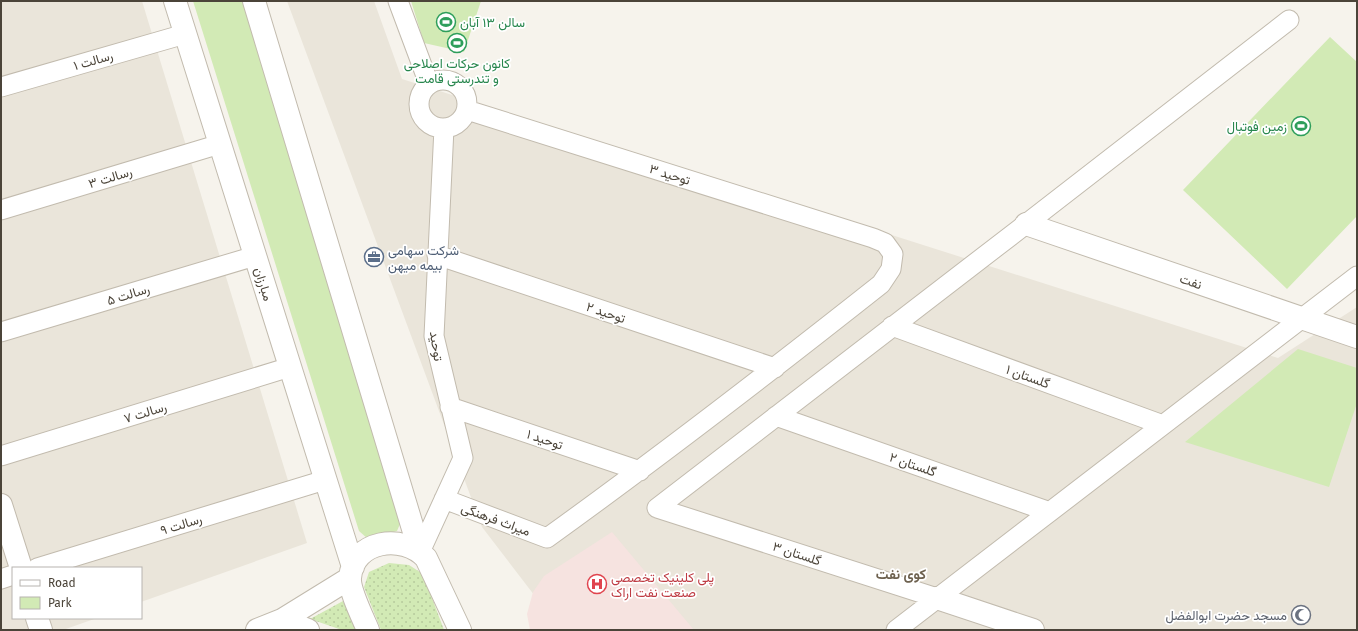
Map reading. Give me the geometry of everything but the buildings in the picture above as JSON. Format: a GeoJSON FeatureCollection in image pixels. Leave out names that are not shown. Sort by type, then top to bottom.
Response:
{"type":"FeatureCollection","features":[{"type":"Feature","properties":{"kind":"street","name":"مبارزان"},"geometry":{"type":"LineString","coordinates":[[176,1],[185,34],[325,480],[351,573],[351,588],[368,630]]}},
{"type":"Feature","properties":{"kind":"street"},"geometry":{"type":"LineString","coordinates":[[254,1],[420,552]]}},
{"type":"Feature","properties":{"kind":"street"},"geometry":{"type":"LineString","coordinates":[[398,1],[429,84]]}},
{"type":"Feature","properties":{"kind":"street"},"geometry":{"type":"LineString","coordinates":[[776,416],[1289,20]]}},
{"type":"Feature","properties":{"kind":"street","name":"رسالت ۱"},"geometry":{"type":"LineString","coordinates":[[1,87],[185,34]]}},
{"type":"Feature","properties":{"kind":"street"},"geometry":{"type":"LineString","coordinates":[[443,79],[450,80],[463,89],[468,103],[467,110],[458,123],[451,127],[444,128],[429,124],[423,118],[418,104],[423,89],[436,80],[443,79]]}},
{"type":"Feature","properties":{"kind":"street","name":"توحید ۳"},"geometry":{"type":"LineString","coordinates":[[467,110],[873,238],[885,243],[893,254],[891,269],[881,284],[775,368],[640,471],[547,538]]}},
{"type":"Feature","properties":{"kind":"street","name":"توحید"},"geometry":{"type":"LineString","coordinates":[[420,552],[463,458],[434,336],[444,128]]}},
{"type":"Feature","properties":{"kind":"street","name":"رسالت ۳"},"geometry":{"type":"LineString","coordinates":[[1,210],[220,144]]}},
{"type":"Feature","properties":{"kind":"street","name":"نفت"},"geometry":{"type":"LineString","coordinates":[[1026,224],[1357,337]]}},
{"type":"Feature","properties":{"kind":"street","name":"توحید ۲"},"geometry":{"type":"LineString","coordinates":[[437,255],[775,368]]}},
{"type":"Feature","properties":{"kind":"street","name":"رسالت ۵"},"geometry":{"type":"LineString","coordinates":[[1,332],[255,256]]}},
{"type":"Feature","properties":{"kind":"street"},"geometry":{"type":"LineString","coordinates":[[896,630],[1357,276]]}},
{"type":"Feature","properties":{"kind":"street","name":"گلستان ۱"},"geometry":{"type":"LineString","coordinates":[[892,326],[1163,425]]}},
{"type":"Feature","properties":{"kind":"street","name":"رسالت ۷"},"geometry":{"type":"LineString","coordinates":[[1,456],[290,367]]}},
{"type":"Feature","properties":{"kind":"street","name":"توحید ۱"},"geometry":{"type":"LineString","coordinates":[[450,407],[640,471]]}},
{"type":"Feature","properties":{"kind":"street","name":"گلستان ۳"},"geometry":{"type":"LineString","coordinates":[[776,416],[657,508],[937,598]]}},
{"type":"Feature","properties":{"kind":"street","name":"گلستان ۲"},"geometry":{"type":"LineString","coordinates":[[776,416],[1050,512]]}},
{"type":"Feature","properties":{"kind":"street","name":"رسالت ۹"},"geometry":{"type":"LineString","coordinates":[[40,567],[325,480]]}},
{"type":"Feature","properties":{"kind":"street","name":"میراث فرهنگی"},"geometry":{"type":"LineString","coordinates":[[444,499],[547,538]]}},
{"type":"Feature","properties":{"kind":"street"},"geometry":{"type":"LineString","coordinates":[[1,505],[21,567]]}},
{"type":"Feature","properties":{"kind":"street"},"geometry":{"type":"LineString","coordinates":[[257,630],[282,620],[351,573],[358,556],[370,547],[386,542],[406,546],[420,552],[426,558],[460,630]]}},
{"type":"Feature","properties":{"kind":"street"},"geometry":{"type":"LineString","coordinates":[[1,579],[12,575]]}},
{"type":"Feature","properties":{"kind":"street"},"geometry":{"type":"LineString","coordinates":[[937,598],[1033,630]]}},
{"type":"Feature","properties":{"kind":"street"},"geometry":{"type":"LineString","coordinates":[[37,619],[41,630]]}},
{"type":"Feature","properties":{"kind":"street"},"geometry":{"type":"LineString","coordinates":[[282,620],[308,630]]}},
{"type":"Feature","properties":{"kind":"shaded area"},"geometry":{"type":"Polygon","coordinates":[[[1,1],[142,1],[307,543],[142,602],[142,567],[12,567],[12,619],[94,619],[63,630],[1,630],[1,1]]]}},
{"type":"Feature","properties":{"kind":"shaded area","name":"کوی نفت"},"geometry":{"type":"Polygon","coordinates":[[[287,1],[374,1],[402,79],[1278,358],[1357,307],[1357,630],[561,630],[482,527],[287,1]]]}},
{"type":"Feature","properties":{"kind":"shaded area","name":"پلی کلینیک تخصصی صنعت نفت اراک"},"geometry":{"type":"Polygon","coordinates":[[[612,532],[694,630],[530,630],[527,614],[533,592],[544,576],[612,532]]]}},
{"type":"Feature","properties":{"kind":"green space"},"geometry":{"type":"Polygon","coordinates":[[[193,1],[244,1],[403,517],[397,531],[368,539],[359,531],[193,1]]]}},
{"type":"Feature","properties":{"kind":"green space","name":"سالن ۱۳ آبان"},"geometry":{"type":"Polygon","coordinates":[[[411,1],[481,1],[464,52],[424,43],[411,1]]]}},
{"type":"Feature","properties":{"kind":"green space","name":"زمین فوتبال"},"geometry":{"type":"Polygon","coordinates":[[[1330,37],[1357,62],[1357,216],[1287,289],[1183,190],[1330,37]]]}},
{"type":"Feature","properties":{"kind":"green space"},"geometry":{"type":"Polygon","coordinates":[[[1298,349],[1357,368],[1357,403],[1329,487],[1185,442],[1298,349]]]}},
{"type":"Feature","properties":{"kind":"green space"},"geometry":{"type":"Polygon","coordinates":[[[389,563],[409,565],[423,574],[444,630],[381,630],[364,587],[369,572],[389,563]]]}},
{"type":"Feature","properties":{"kind":"green space"},"geometry":{"type":"Polygon","coordinates":[[[343,601],[356,630],[342,630],[310,619],[343,601]]]}},
{"type":"Feature","properties":{"kind":"place","name":"سالن ۱۳ آبان"},"geometry":{"type":"Point","coordinates":[446,22]}},
{"type":"Feature","properties":{"kind":"place","name":"کانون حرکات اصلاحی و تندرستی قامت"},"geometry":{"type":"Point","coordinates":[457,43]}},
{"type":"Feature","properties":{"kind":"place","name":"زمین فوتبال"},"geometry":{"type":"Point","coordinates":[1301,126]}},
{"type":"Feature","properties":{"kind":"place","name":"شرکت سهامی بیمه میهن"},"geometry":{"type":"Point","coordinates":[374,257]}},
{"type":"Feature","properties":{"kind":"place","name":"پلی کلینیک تخصصی صنعت نفت اراک"},"geometry":{"type":"Point","coordinates":[597,584]}},
{"type":"Feature","properties":{"kind":"place","name":"مسجد حضرت ابوالفضل"},"geometry":{"type":"Point","coordinates":[1301,615]}},
{"type":"Feature","properties":{"kind":"district","name":"کوی نفت"},"geometry":{"type":"Point","coordinates":[901,574]}}]}
